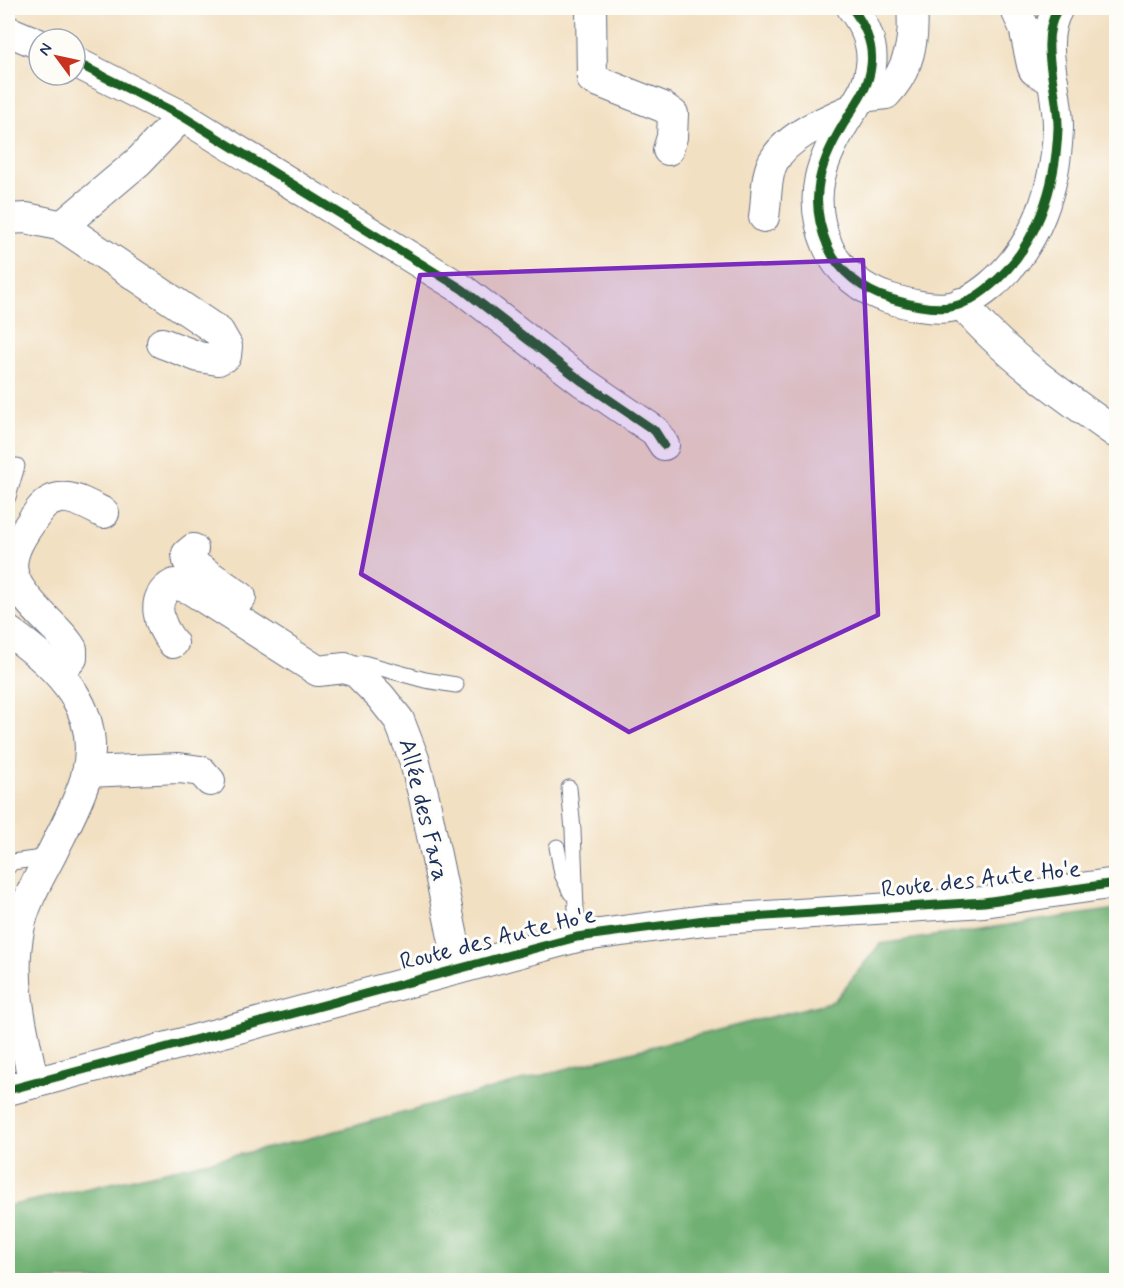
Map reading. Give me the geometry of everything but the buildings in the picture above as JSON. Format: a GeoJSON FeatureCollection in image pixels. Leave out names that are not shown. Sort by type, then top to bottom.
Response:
{"type":"FeatureCollection","features":[{"type":"Feature","properties":{"kind":"street"},"geometry":{"type":"LineString","coordinates":[[591,8],[592,79],[663,106],[673,114],[672,136],[668,150]]}},
{"type":"Feature","properties":{"kind":"street"},"geometry":{"type":"LineString","coordinates":[[852,8],[862,21],[872,65],[866,89],[834,139],[821,167],[816,195],[820,228],[831,255],[848,275],[877,295],[913,306],[951,307],[978,296],[1003,275],[1023,251],[1037,225],[1050,189],[1058,127],[1050,27],[1058,8]]}},
{"type":"Feature","properties":{"kind":"street"},"geometry":{"type":"LineString","coordinates":[[764,216],[767,183],[773,162],[782,149],[820,123],[857,103],[886,94],[900,79],[909,57],[914,29],[912,8]]}},
{"type":"Feature","properties":{"kind":"street"},"geometry":{"type":"LineString","coordinates":[[1015,8],[1024,27],[1034,70],[1053,81]]}},
{"type":"Feature","properties":{"kind":"street"},"geometry":{"type":"LineString","coordinates":[[8,32],[27,39]]}},
{"type":"Feature","properties":{"kind":"street"},"geometry":{"type":"LineString","coordinates":[[87,68],[182,116],[462,289],[583,382],[655,431],[664,445]]}},
{"type":"Feature","properties":{"kind":"street"},"geometry":{"type":"LineString","coordinates":[[63,225],[139,161],[182,116]]}},
{"type":"Feature","properties":{"kind":"street"},"geometry":{"type":"LineString","coordinates":[[8,219],[26,218],[63,225],[219,332],[227,346],[226,356],[218,360],[199,357],[162,343]]}},
{"type":"Feature","properties":{"kind":"street"},"geometry":{"type":"LineString","coordinates":[[961,303],[976,321],[1057,391],[1116,433]]}},
{"type":"Feature","properties":{"kind":"street"},"geometry":{"type":"LineString","coordinates":[[60,672],[72,658],[72,649],[24,597],[11,570],[12,557],[34,518],[46,502],[55,497],[75,499],[104,513]]}},
{"type":"Feature","properties":{"kind":"street"},"geometry":{"type":"LineString","coordinates":[[193,549],[187,554],[189,561],[331,670]]}},
{"type":"Feature","properties":{"kind":"street"},"geometry":{"type":"LineString","coordinates":[[173,643],[162,630],[158,613],[159,599],[167,588],[174,584],[182,585],[331,670]]}},
{"type":"Feature","properties":{"kind":"street"},"geometry":{"type":"LineString","coordinates":[[8,631],[60,672],[79,704],[88,727],[87,772],[79,797],[27,905],[15,954],[22,1027],[21,1086]]}},
{"type":"Feature","properties":{"kind":"street","name":"Allée des Fara"},"geometry":{"type":"LineString","coordinates":[[331,670],[357,673],[380,696],[399,720],[414,759],[459,966]]}},
{"type":"Feature","properties":{"kind":"street"},"geometry":{"type":"LineString","coordinates":[[87,772],[179,768],[201,771],[210,781]]}},
{"type":"Feature","properties":{"kind":"street","name":"Route des Aute Ho'e"},"geometry":{"type":"LineString","coordinates":[[21,1086],[459,966],[577,937],[705,920],[984,902],[1116,883]]}},
{"type":"Feature","properties":{"kind":"lane"},"geometry":{"type":"LineString","coordinates":[[8,497],[17,466]]}},
{"type":"Feature","properties":{"kind":"lane"},"geometry":{"type":"LineString","coordinates":[[331,670],[363,663],[425,680],[456,685]]}},
{"type":"Feature","properties":{"kind":"lane"},"geometry":{"type":"LineString","coordinates":[[569,788],[577,937]]}},
{"type":"Feature","properties":{"kind":"lane"},"geometry":{"type":"LineString","coordinates":[[557,847],[562,874],[574,898]]}},
{"type":"Feature","properties":{"kind":"lane"},"geometry":{"type":"LineString","coordinates":[[8,867],[12,862],[50,857]]}},
{"type":"Feature","properties":{"kind":"highlighted area"},"geometry":{"type":"Polygon","coordinates":[[[863,260],[878,615],[629,732],[361,574],[420,275],[863,260]]]}},
{"type":"Feature","properties":{"kind":"green space"},"geometry":{"type":"Polygon","coordinates":[[[1116,909],[1116,1280],[8,1280],[8,1206],[299,1141],[591,1062],[834,1001],[880,944],[1116,909]]]}},
{"type":"Feature","properties":{"kind":"cycle path"},"geometry":{"type":"LineString","coordinates":[[852,8],[867,35],[871,50],[871,66],[863,92],[839,131],[824,163],[818,194],[821,228],[832,256],[845,272],[861,285],[879,295],[935,308],[956,306],[990,286],[1020,253],[1041,214],[1053,172],[1058,128],[1049,52],[1049,36],[1058,8]]}},
{"type":"Feature","properties":{"kind":"cycle path"},"geometry":{"type":"LineString","coordinates":[[87,68],[182,116],[462,289],[583,382],[655,431],[664,445]]}},
{"type":"Feature","properties":{"kind":"cycle path"},"geometry":{"type":"LineString","coordinates":[[8,1090],[577,937],[705,920],[984,902],[1116,883]]}}]}
